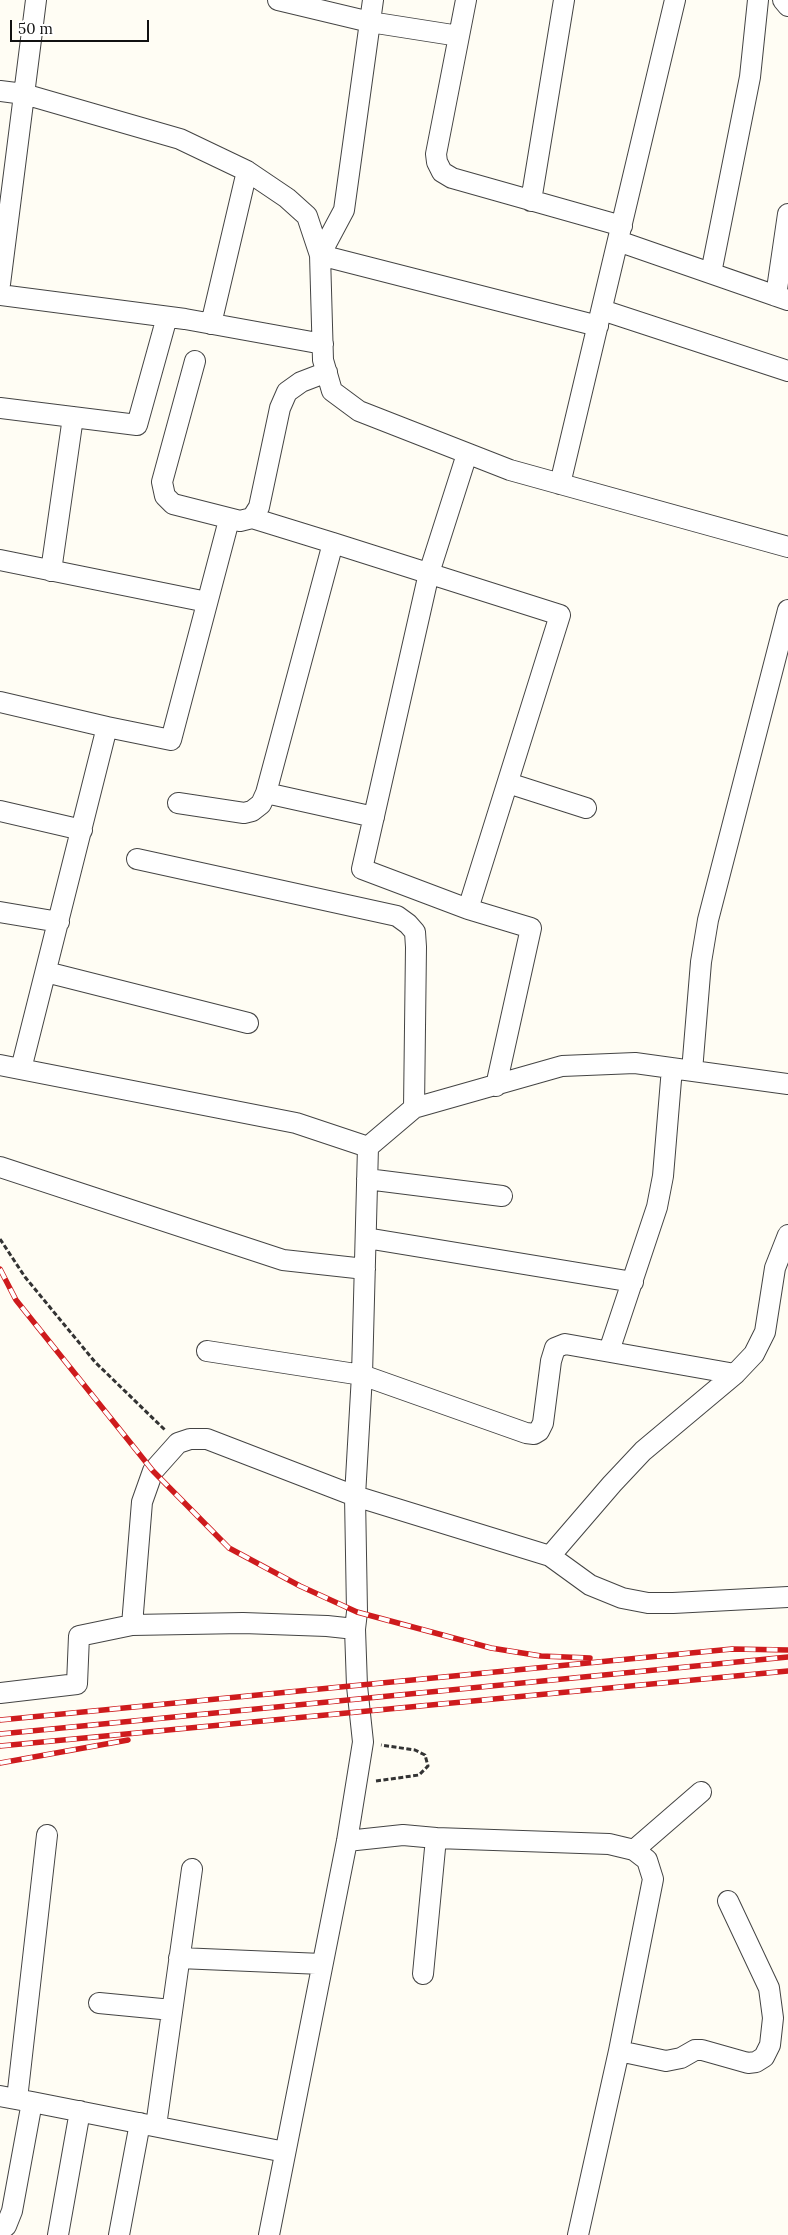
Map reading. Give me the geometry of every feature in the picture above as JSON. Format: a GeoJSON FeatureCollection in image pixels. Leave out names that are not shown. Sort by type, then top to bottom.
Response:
{"type":"FeatureCollection","features":[{"type":"Feature","properties":{"kind":"street"},"geometry":{"type":"LineString","coordinates":[[0,284],[36,0]]}},
{"type":"Feature","properties":{"kind":"street"},"geometry":{"type":"LineString","coordinates":[[278,0],[370,22],[459,36]]}},
{"type":"Feature","properties":{"kind":"street"},"geometry":{"type":"LineString","coordinates":[[320,255],[344,210],[373,0]]}},
{"type":"Feature","properties":{"kind":"street"},"geometry":{"type":"LineString","coordinates":[[466,0],[436,154],[437,162],[442,172],[452,178],[531,201],[620,233],[711,273],[782,298],[788,214]]}},
{"type":"Feature","properties":{"kind":"street"},"geometry":{"type":"LineString","coordinates":[[531,201],[564,0]]}},
{"type":"Feature","properties":{"kind":"street"},"geometry":{"type":"LineString","coordinates":[[560,484],[675,0]]}},
{"type":"Feature","properties":{"kind":"street"},"geometry":{"type":"LineString","coordinates":[[711,273],[750,77],[758,0]]}},
{"type":"Feature","properties":{"kind":"street"},"geometry":{"type":"LineString","coordinates":[[783,0],[788,6]]}},
{"type":"Feature","properties":{"kind":"street"},"geometry":{"type":"LineString","coordinates":[[0,91],[24,94],[180,139],[247,171],[287,198],[307,216],[320,255],[323,360],[332,391],[359,412],[510,470],[788,547]]}},
{"type":"Feature","properties":{"kind":"street"},"geometry":{"type":"LineString","coordinates":[[211,324],[247,171]]}},
{"type":"Feature","properties":{"kind":"street"},"geometry":{"type":"LineString","coordinates":[[320,255],[600,318],[788,371]]}},
{"type":"Feature","properties":{"kind":"street"},"geometry":{"type":"LineString","coordinates":[[0,295],[167,317],[323,344]]}},
{"type":"Feature","properties":{"kind":"street"},"geometry":{"type":"LineString","coordinates":[[0,408],[137,425],[167,317]]}},
{"type":"Feature","properties":{"kind":"street"},"geometry":{"type":"LineString","coordinates":[[195,361],[162,482],[165,496],[173,504],[229,520],[240,521],[252,518],[560,615],[468,909]]}},
{"type":"Feature","properties":{"kind":"street"},"geometry":{"type":"LineString","coordinates":[[252,518],[259,507],[280,408],[287,392],[301,382],[327,372]]}},
{"type":"Feature","properties":{"kind":"street"},"geometry":{"type":"LineString","coordinates":[[51,571],[73,417]]}},
{"type":"Feature","properties":{"kind":"street"},"geometry":{"type":"LineString","coordinates":[[467,454],[428,573],[362,869],[468,909],[531,928],[496,1086]]}},
{"type":"Feature","properties":{"kind":"street"},"geometry":{"type":"LineString","coordinates":[[0,702],[171,740],[229,520]]}},
{"type":"Feature","properties":{"kind":"street"},"geometry":{"type":"LineString","coordinates":[[178,803],[244,812],[252,811],[260,804],[266,793],[333,542]]}},
{"type":"Feature","properties":{"kind":"street"},"geometry":{"type":"LineString","coordinates":[[0,560],[207,602]]}},
{"type":"Feature","properties":{"kind":"street"},"geometry":{"type":"LineString","coordinates":[[692,1071],[701,962],[708,920],[788,610]]}},
{"type":"Feature","properties":{"kind":"street"},"geometry":{"type":"LineString","coordinates":[[21,1070],[107,727]]}},
{"type":"Feature","properties":{"kind":"street"},"geometry":{"type":"LineString","coordinates":[[508,783],[586,808]]}},
{"type":"Feature","properties":{"kind":"street"},"geometry":{"type":"LineString","coordinates":[[266,793],[374,817]]}},
{"type":"Feature","properties":{"kind":"street"},"geometry":{"type":"LineString","coordinates":[[0,811],[82,830]]}},
{"type":"Feature","properties":{"kind":"street"},"geometry":{"type":"LineString","coordinates":[[137,859],[397,916],[408,924],[415,932],[416,947],[414,1108]]}},
{"type":"Feature","properties":{"kind":"street"},"geometry":{"type":"LineString","coordinates":[[0,912],[59,922]]}},
{"type":"Feature","properties":{"kind":"street"},"geometry":{"type":"LineString","coordinates":[[46,972],[248,1023]]}},
{"type":"Feature","properties":{"kind":"street"},"geometry":{"type":"LineString","coordinates":[[269,2235],[347,1841],[364,1742],[358,1699],[355,1630],[357,1612],[356,1496],[362,1375],[368,1147],[414,1108],[562,1066],[635,1063],[788,1084]]}},
{"type":"Feature","properties":{"kind":"street"},"geometry":{"type":"LineString","coordinates":[[0,1065],[296,1123],[368,1147]]}},
{"type":"Feature","properties":{"kind":"street"},"geometry":{"type":"LineString","coordinates":[[609,1351],[649,1236],[663,1176],[672,1068]]}},
{"type":"Feature","properties":{"kind":"street"},"geometry":{"type":"LineString","coordinates":[[0,1167],[283,1260],[365,1269]]}},
{"type":"Feature","properties":{"kind":"street"},"geometry":{"type":"LineString","coordinates":[[367,1179],[502,1196]]}},
{"type":"Feature","properties":{"kind":"street"},"geometry":{"type":"LineString","coordinates":[[550,1556],[643,1451],[735,1374],[754,1354],[765,1332],[788,1235]]}},
{"type":"Feature","properties":{"kind":"street"},"geometry":{"type":"LineString","coordinates":[[366,1238],[633,1282]]}},
{"type":"Feature","properties":{"kind":"street"},"geometry":{"type":"LineString","coordinates":[[207,1351],[362,1375],[526,1433],[534,1434],[539,1431],[544,1422],[551,1361],[555,1348],[565,1344],[735,1374]]}},
{"type":"Feature","properties":{"kind":"street"},"geometry":{"type":"LineString","coordinates":[[132,1625],[142,1502],[152,1471],[178,1443],[190,1439],[207,1439],[356,1496],[550,1556],[590,1585],[622,1598],[648,1603],[788,1597]]}},
{"type":"Feature","properties":{"kind":"street"},"geometry":{"type":"LineString","coordinates":[[0,1693],[77,1684],[79,1636],[132,1625],[243,1623],[326,1626],[355,1630]]}},
{"type":"Feature","properties":{"kind":"street"},"geometry":{"type":"LineString","coordinates":[[634,1850],[701,1792]]}},
{"type":"Feature","properties":{"kind":"street"},"geometry":{"type":"LineString","coordinates":[[0,2230],[6,2226],[12,2210],[16,2099],[47,1835]]}},
{"type":"Feature","properties":{"kind":"street"},"geometry":{"type":"LineString","coordinates":[[347,1841],[403,1835],[436,1838],[609,1844],[634,1850],[647,1860],[653,1879],[619,2052],[578,2235]]}},
{"type":"Feature","properties":{"kind":"street"},"geometry":{"type":"LineString","coordinates":[[423,1974],[436,1838]]}},
{"type":"Feature","properties":{"kind":"street"},"geometry":{"type":"LineString","coordinates":[[119,2235],[148,2125],[172,2010],[192,1868]]}},
{"type":"Feature","properties":{"kind":"street"},"geometry":{"type":"LineString","coordinates":[[619,2052],[666,2062],[681,2058],[695,2050],[702,2050],[748,2062],[756,2062],[764,2057],[770,2045],[773,2018],[769,1988],[728,1901]]}},
{"type":"Feature","properties":{"kind":"street"},"geometry":{"type":"LineString","coordinates":[[179,1958],[322,1964]]}},
{"type":"Feature","properties":{"kind":"street"},"geometry":{"type":"LineString","coordinates":[[99,2003],[172,2010]]}},
{"type":"Feature","properties":{"kind":"street"},"geometry":{"type":"LineString","coordinates":[[16,2099],[285,2152]]}},
{"type":"Feature","properties":{"kind":"street"},"geometry":{"type":"LineString","coordinates":[[58,2235],[80,2112]]}},
{"type":"Feature","properties":{"kind":"path"},"geometry":{"type":"LineString","coordinates":[[0,1239],[26,1276],[95,1362],[178,1443]]}},
{"type":"Feature","properties":{"kind":"path"},"geometry":{"type":"LineString","coordinates":[[356,1784],[419,1775],[428,1766],[425,1755],[415,1750],[364,1742]]}},
{"type":"Feature","properties":{"kind":"railway"},"geometry":{"type":"LineString","coordinates":[[0,1269],[16,1300],[153,1471],[229,1548],[300,1586],[357,1612],[491,1648],[541,1656],[590,1658]]}},
{"type":"Feature","properties":{"kind":"railway"},"geometry":{"type":"LineString","coordinates":[[0,1720],[732,1649],[788,1650]]}},
{"type":"Feature","properties":{"kind":"railway"},"geometry":{"type":"LineString","coordinates":[[0,1734],[788,1657]]}},
{"type":"Feature","properties":{"kind":"railway"},"geometry":{"type":"LineString","coordinates":[[0,1746],[788,1671]]}},
{"type":"Feature","properties":{"kind":"railway"},"geometry":{"type":"LineString","coordinates":[[0,1763],[128,1740]]}}]}
